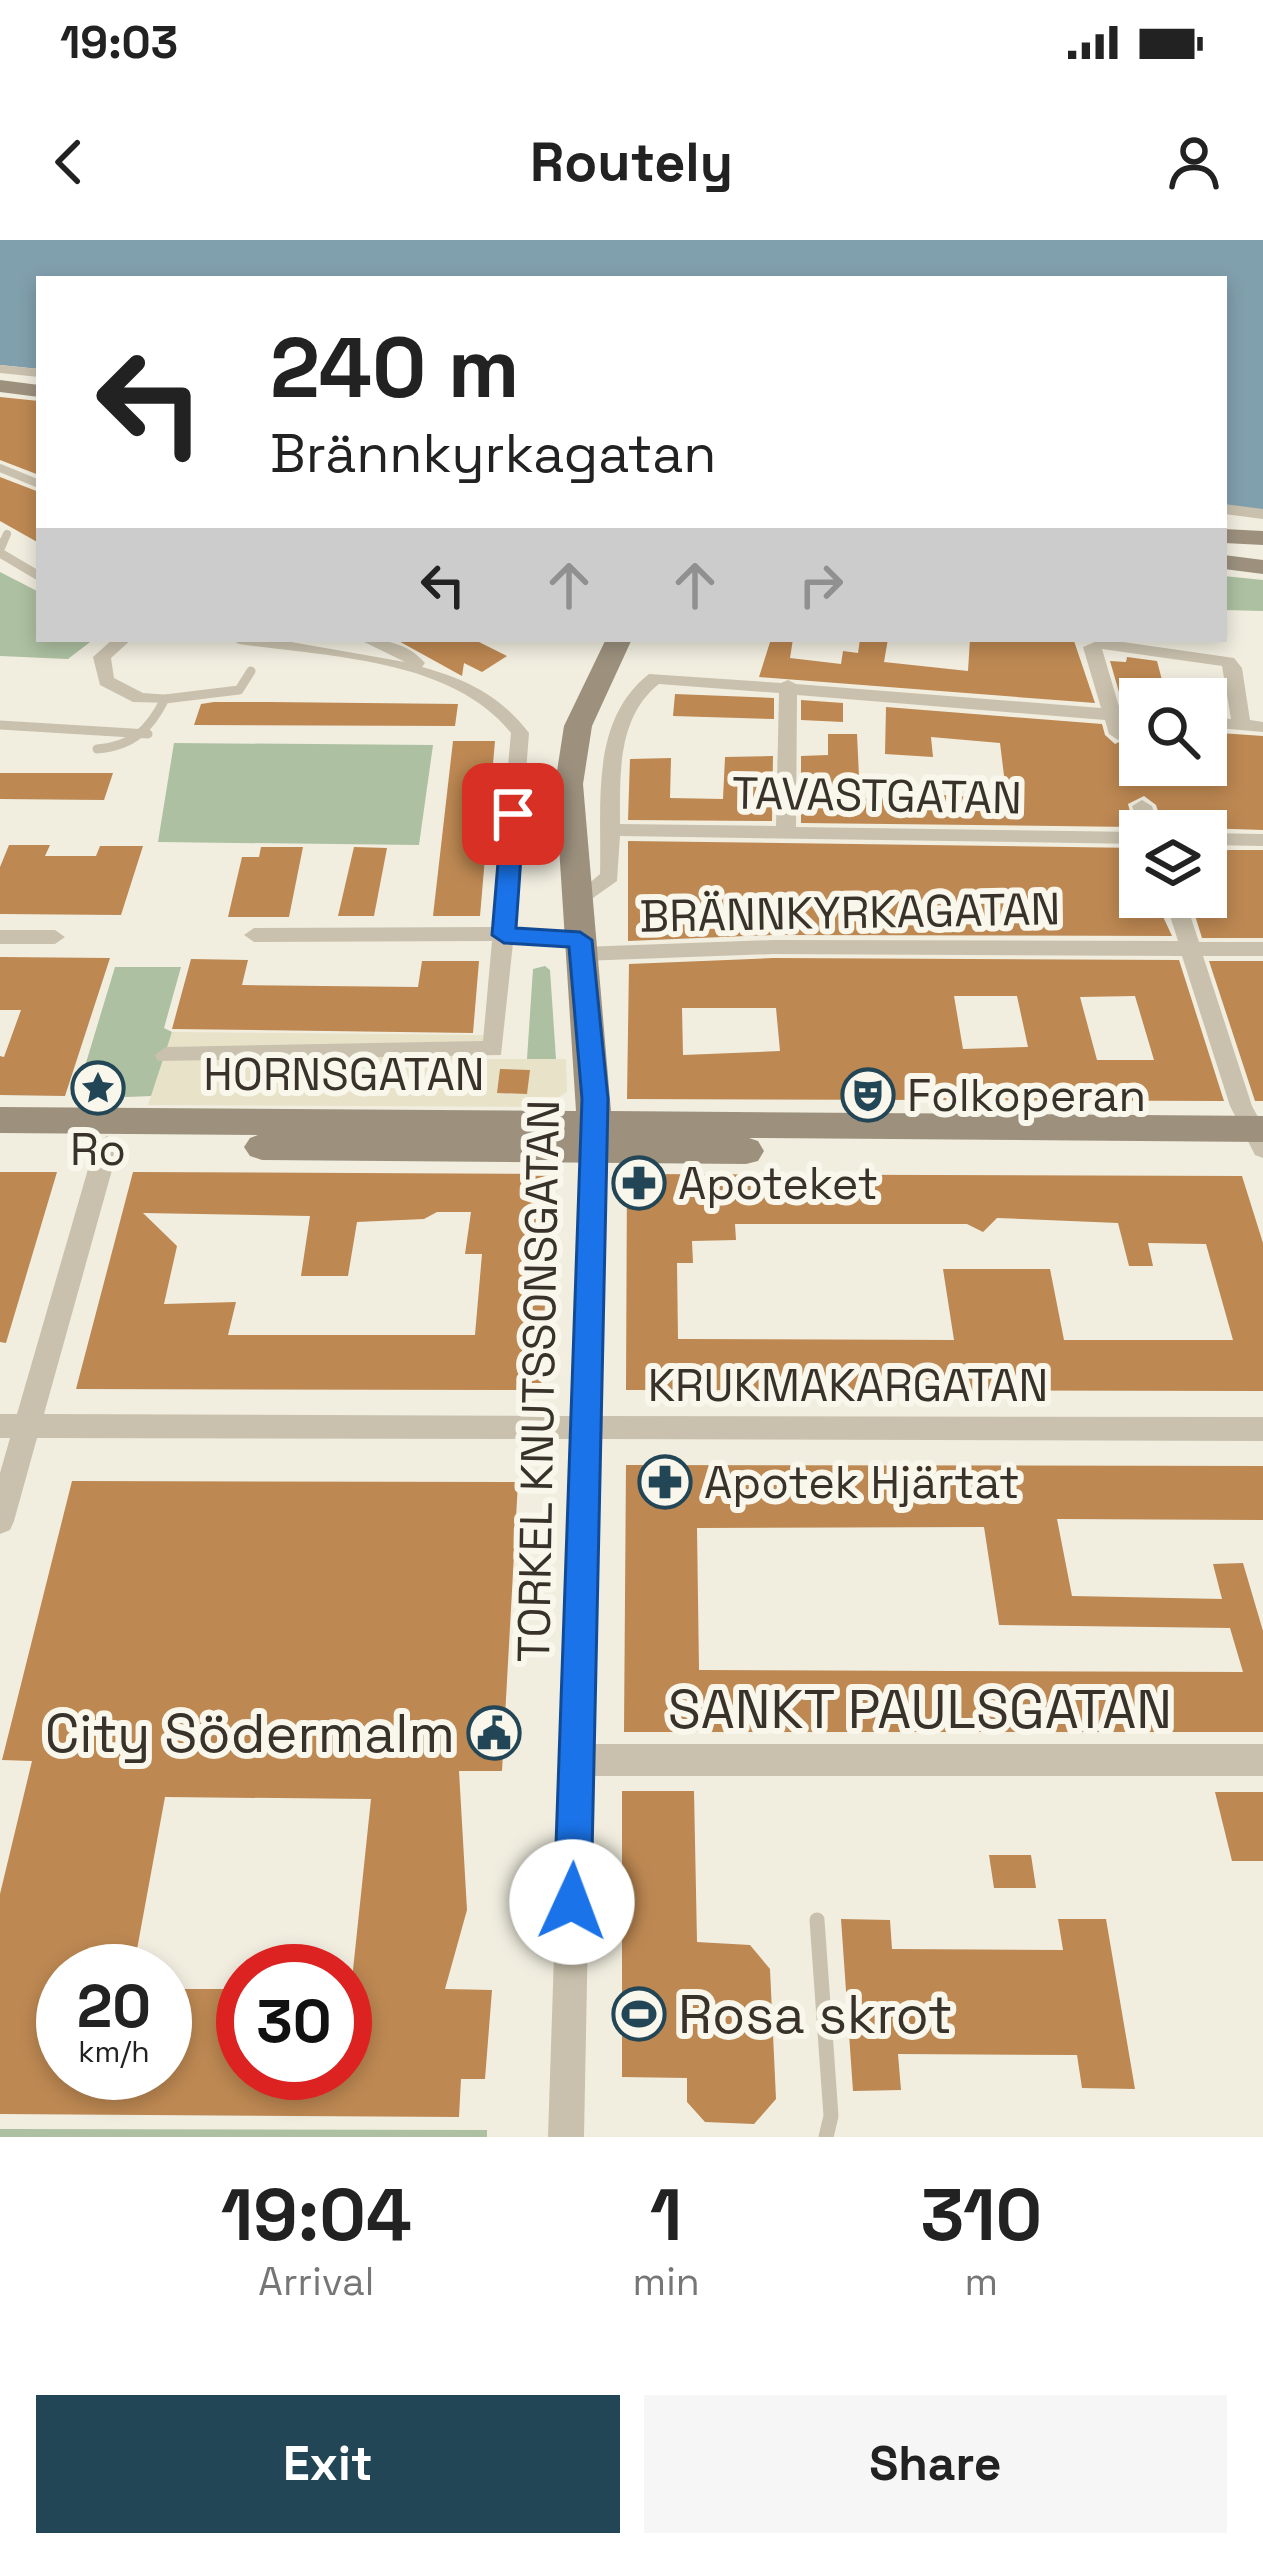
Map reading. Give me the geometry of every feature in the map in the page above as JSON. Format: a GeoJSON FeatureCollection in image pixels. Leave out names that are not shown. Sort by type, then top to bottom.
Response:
{"type":"FeatureCollection","features":[{"type":"Feature","properties":{"kind":"street"},"geometry":{"type":"LineString","coordinates":[[0,368],[36,373]]}},
{"type":"Feature","properties":{"kind":"street"},"geometry":{"type":"LineString","coordinates":[[0,386],[36,391]]}},
{"type":"Feature","properties":{"kind":"street"},"geometry":{"type":"LineString","coordinates":[[1227,509],[1263,514]]}},
{"type":"Feature","properties":{"kind":"street"},"geometry":{"type":"LineString","coordinates":[[1227,527],[1263,528]]}},
{"type":"Feature","properties":{"kind":"street"},"geometry":{"type":"LineString","coordinates":[[1227,536],[1263,538]]}},
{"type":"Feature","properties":{"kind":"street"},"geometry":{"type":"LineString","coordinates":[[1227,562],[1263,567]]}},
{"type":"Feature","properties":{"kind":"street"},"geometry":{"type":"LineString","coordinates":[[119,642],[101,657],[106,680],[139,698],[165,699]]}},
{"type":"Feature","properties":{"kind":"street"},"geometry":{"type":"LineString","coordinates":[[166,1055],[493,1049],[520,733],[512,717],[422,669],[257,642]]}},
{"type":"Feature","properties":{"kind":"street"},"geometry":{"type":"LineString","coordinates":[[375,642],[408,655],[422,669]]}},
{"type":"Feature","properties":{"kind":"street","name":"TORKEL KNUTSSONSGATAN"},"geometry":{"type":"LineString","coordinates":[[566,2137],[593,1137],[568,784],[572,749],[587,705],[618,642]]}},
{"type":"Feature","properties":{"kind":"street"},"geometry":{"type":"LineString","coordinates":[[1118,734],[1092,647],[1116,644],[1228,662],[1233,668],[1241,724]]}},
{"type":"Feature","properties":{"kind":"street"},"geometry":{"type":"LineString","coordinates":[[576,902],[610,876],[613,743],[643,684],[668,676],[1119,715]]}},
{"type":"Feature","properties":{"kind":"street"},"geometry":{"type":"LineString","coordinates":[[786,832],[788,686]]}},
{"type":"Feature","properties":{"kind":"street"},"geometry":{"type":"LineString","coordinates":[[1227,723],[1263,727]]}},
{"type":"Feature","properties":{"kind":"street"},"geometry":{"type":"LineString","coordinates":[[1142,806],[1143,810]]}},
{"type":"Feature","properties":{"kind":"street","name":"TAVASTGATAN"},"geometry":{"type":"LineString","coordinates":[[612,830],[1119,838]]}},
{"type":"Feature","properties":{"kind":"street"},"geometry":{"type":"LineString","coordinates":[[1227,839],[1263,840]]}},
{"type":"Feature","properties":{"kind":"street"},"geometry":{"type":"LineString","coordinates":[[1181,918],[1241,1106],[1261,1139]]}},
{"type":"Feature","properties":{"kind":"street","name":"BRÄNNKYRKAGATAN"},"geometry":{"type":"LineString","coordinates":[[254,935],[504,935],[581,947],[1263,949]]}},
{"type":"Feature","properties":{"kind":"street"},"geometry":{"type":"LineString","coordinates":[[0,937],[55,937]]}},
{"type":"Feature","properties":{"kind":"street","name":"HORNSGATAN"},"geometry":{"type":"LineString","coordinates":[[0,1120],[111,1133]]}},
{"type":"Feature","properties":{"kind":"street"},"geometry":{"type":"LineString","coordinates":[[0,1521],[13,1426],[111,1133]]}},
{"type":"Feature","properties":{"kind":"street","name":"HORNSGATAN"},"geometry":{"type":"LineString","coordinates":[[0,1144],[111,1133],[1261,1139]]}},
{"type":"Feature","properties":{"kind":"street","name":"KRUKMAKARGATAN"},"geometry":{"type":"LineString","coordinates":[[13,1426],[1263,1429]]}},
{"type":"Feature","properties":{"kind":"street","name":"SANKT PAULSGATAN"},"geometry":{"type":"LineString","coordinates":[[576,1760],[1263,1760]]}},
{"type":"Feature","properties":{"kind":"lane"},"geometry":{"type":"LineString","coordinates":[[0,468],[36,483]]}},
{"type":"Feature","properties":{"kind":"lane"},"geometry":{"type":"LineString","coordinates":[[7,534],[0,551],[36,574]]}},
{"type":"Feature","properties":{"kind":"lane"},"geometry":{"type":"LineString","coordinates":[[97,749],[124,746],[148,734],[165,699],[239,689],[251,671]]}},
{"type":"Feature","properties":{"kind":"lane"},"geometry":{"type":"LineString","coordinates":[[0,725],[148,734]]}},
{"type":"Feature","properties":{"kind":"lane"},"geometry":{"type":"LineString","coordinates":[[817,1920],[831,2116],[826,2137]]}},
{"type":"Feature","properties":{"kind":"green space"},"geometry":{"type":"Polygon","coordinates":[[[0,572],[36,590],[36,642],[90,642],[68,659],[0,656],[0,572]]]}},
{"type":"Feature","properties":{"kind":"green space"},"geometry":{"type":"Polygon","coordinates":[[[1227,576],[1263,580],[1263,611],[1227,610],[1227,576]]]}},
{"type":"Feature","properties":{"kind":"green space"},"geometry":{"type":"Polygon","coordinates":[[[174,743],[433,745],[419,845],[158,842],[174,743]]]}},
{"type":"Feature","properties":{"kind":"green space"},"geometry":{"type":"Polygon","coordinates":[[[545,966],[550,970],[556,1059],[527,1059],[533,969],[545,966]]]}},
{"type":"Feature","properties":{"kind":"green space"},"geometry":{"type":"Polygon","coordinates":[[[115,967],[181,967],[164,1028],[172,1032],[156,1092],[152,1096],[75,1099],[115,967]]]}},
{"type":"Feature","properties":{"kind":"green space"},"geometry":{"type":"Polygon","coordinates":[[[0,2129],[487,2130],[487,2137],[0,2137],[0,2129]]]}},
{"type":"Feature","properties":{"kind":"shaded area"},"geometry":{"type":"Polygon","coordinates":[[[172,1032],[484,1035],[483,1059],[566,1059],[567,1092],[544,1107],[148,1105],[172,1032]]]}},
{"type":"Feature","properties":{"kind":"water"},"geometry":{"type":"Polygon","coordinates":[[[0,240],[1263,240],[1263,510],[1227,506],[1227,276],[36,276],[36,369],[0,365],[0,240]]]}},
{"type":"Feature","properties":{"kind":"building"},"geometry":{"type":"Polygon","coordinates":[[[0,397],[36,401],[36,474],[0,460],[0,397]]]}},
{"type":"Feature","properties":{"kind":"building"},"geometry":{"type":"Polygon","coordinates":[[[0,477],[36,491],[36,541],[0,521],[0,477]]]}},
{"type":"Feature","properties":{"kind":"building"},"geometry":{"type":"Polygon","coordinates":[[[400,642],[479,642],[507,656],[482,672],[464,663],[462,676],[400,642]]]}},
{"type":"Feature","properties":{"kind":"building"},"geometry":{"type":"Polygon","coordinates":[[[770,642],[793,642],[790,658],[841,664],[843,651],[858,653],[860,642],[887,642],[884,662],[968,671],[970,642],[1074,642],[1095,703],[759,677],[770,642]]]}},
{"type":"Feature","properties":{"kind":"building"},"geometry":{"type":"Polygon","coordinates":[[[1127,657],[1157,661],[1161,678],[1119,678],[1119,692],[1110,661],[1126,662],[1127,657]]]}},
{"type":"Feature","properties":{"kind":"building"},"geometry":{"type":"Polygon","coordinates":[[[675,694],[774,698],[774,719],[673,716],[675,694]]]}},
{"type":"Feature","properties":{"kind":"building"},"geometry":{"type":"Polygon","coordinates":[[[801,700],[843,703],[843,722],[801,720],[801,700]]]}},
{"type":"Feature","properties":{"kind":"building"},"geometry":{"type":"Polygon","coordinates":[[[201,704],[458,704],[455,726],[194,725],[201,704]]]}},
{"type":"Feature","properties":{"kind":"building"},"geometry":{"type":"Polygon","coordinates":[[[886,707],[1102,724],[1105,735],[1119,742],[1119,786],[1227,786],[1227,733],[1263,736],[1263,830],[1227,829],[1227,810],[1158,810],[1144,796],[1128,804],[1130,810],[1119,810],[1119,827],[801,823],[801,756],[828,755],[828,734],[857,734],[860,798],[919,799],[918,793],[1007,800],[1000,743],[931,737],[933,757],[885,754],[886,707]]]}},
{"type":"Feature","properties":{"kind":"building"},"geometry":{"type":"Polygon","coordinates":[[[453,741],[495,741],[480,916],[433,916],[453,741]]]}},
{"type":"Feature","properties":{"kind":"building"},"geometry":{"type":"Polygon","coordinates":[[[773,756],[772,821],[628,820],[630,759],[671,758],[670,798],[723,799],[725,757],[773,756]]]}},
{"type":"Feature","properties":{"kind":"building"},"geometry":{"type":"Polygon","coordinates":[[[0,773],[113,773],[104,800],[0,799],[0,773]]]}},
{"type":"Feature","properties":{"kind":"building"},"geometry":{"type":"Polygon","coordinates":[[[628,841],[1119,848],[1119,918],[1164,918],[1172,936],[773,935],[628,941],[628,841]]]}},
{"type":"Feature","properties":{"kind":"building"},"geometry":{"type":"Polygon","coordinates":[[[9,845],[50,845],[45,856],[96,856],[100,846],[143,846],[121,915],[0,914],[0,867],[9,845]]]}},
{"type":"Feature","properties":{"kind":"building"},"geometry":{"type":"Polygon","coordinates":[[[261,847],[303,847],[289,917],[228,917],[242,857],[259,857],[261,847]]]}},
{"type":"Feature","properties":{"kind":"building"},"geometry":{"type":"Polygon","coordinates":[[[354,847],[387,848],[374,916],[338,916],[354,847]]]}},
{"type":"Feature","properties":{"kind":"building"},"geometry":{"type":"Polygon","coordinates":[[[1227,850],[1263,850],[1263,938],[1202,938],[1196,918],[1227,918],[1227,850]]]}},
{"type":"Feature","properties":{"kind":"building"},"geometry":{"type":"Polygon","coordinates":[[[0,957],[110,958],[65,1096],[0,1095],[0,1056],[4,1057],[21,1010],[0,1010],[0,957]]]}},
{"type":"Feature","properties":{"kind":"building"},"geometry":{"type":"Polygon","coordinates":[[[773,958],[1179,960],[1224,1101],[627,1099],[629,964],[773,958]],[[954,996],[963,1049],[1028,1047],[1017,996],[954,996]],[[1135,996],[1080,997],[1097,1060],[1154,1060],[1135,996]],[[682,1008],[683,1055],[780,1051],[776,1008],[682,1008]]]}},
{"type":"Feature","properties":{"kind":"building"},"geometry":{"type":"Polygon","coordinates":[[[191,959],[248,960],[242,985],[418,987],[422,961],[479,961],[473,1033],[172,1029],[191,959]]]}},
{"type":"Feature","properties":{"kind":"building"},"geometry":{"type":"Polygon","coordinates":[[[1209,961],[1263,961],[1263,1101],[1255,1101],[1209,961]]]}},
{"type":"Feature","properties":{"kind":"building"},"geometry":{"type":"Polygon","coordinates":[[[500,1069],[530,1070],[527,1094],[497,1093],[500,1069]]]}},
{"type":"Feature","properties":{"kind":"building"},"geometry":{"type":"Polygon","coordinates":[[[0,1172],[57,1172],[6,1343],[0,1342],[0,1172]]]}},
{"type":"Feature","properties":{"kind":"building"},"geometry":{"type":"Polygon","coordinates":[[[133,1172],[551,1174],[541,1390],[76,1389],[133,1172]],[[471,1212],[357,1222],[348,1276],[301,1276],[310,1216],[143,1213],[177,1246],[164,1304],[236,1302],[228,1335],[475,1335],[482,1254],[465,1254],[471,1212]]]}},
{"type":"Feature","properties":{"kind":"building"},"geometry":{"type":"Polygon","coordinates":[[[627,1174],[1242,1176],[1263,1243],[1263,1391],[626,1390],[627,1174]],[[997,1218],[983,1232],[967,1224],[735,1224],[736,1240],[692,1241],[693,1263],[677,1263],[678,1339],[954,1340],[943,1269],[1050,1269],[1064,1340],[1233,1340],[1206,1244],[1148,1243],[1153,1266],[1129,1266],[1118,1223],[997,1218]]]}},
{"type":"Feature","properties":{"kind":"building"},"geometry":{"type":"Polygon","coordinates":[[[626,1465],[1263,1466],[1263,1520],[1057,1519],[1072,1596],[1222,1599],[1213,1564],[1243,1563],[1263,1631],[1263,1732],[624,1732],[626,1465]],[[984,1527],[697,1528],[699,1670],[1243,1672],[1230,1628],[999,1625],[984,1527]]]}},
{"type":"Feature","properties":{"kind":"building"},"geometry":{"type":"Polygon","coordinates":[[[72,1481],[518,1482],[502,1771],[459,1771],[467,1910],[445,1989],[492,1990],[485,2079],[461,2079],[459,2117],[0,2114],[0,1894],[32,1761],[2,1760],[72,1481]],[[165,1797],[138,1944],[36,1944],[36,2100],[192,2100],[192,1989],[216,1989],[216,2100],[372,2100],[372,1944],[356,1944],[371,1799],[165,1797]]]}},
{"type":"Feature","properties":{"kind":"building"},"geometry":{"type":"Polygon","coordinates":[[[622,1791],[694,1791],[697,1942],[750,1945],[770,1969],[776,2099],[754,2124],[705,2122],[687,2102],[687,2078],[622,2077],[622,1791]]]}},
{"type":"Feature","properties":{"kind":"building"},"geometry":{"type":"Polygon","coordinates":[[[1215,1792],[1263,1792],[1263,1861],[1232,1861],[1215,1792]]]}},
{"type":"Feature","properties":{"kind":"building"},"geometry":{"type":"Polygon","coordinates":[[[989,1855],[1031,1855],[1036,1888],[994,1888],[989,1855]]]}},
{"type":"Feature","properties":{"kind":"building"},"geometry":{"type":"Polygon","coordinates":[[[841,1919],[890,1920],[892,1949],[1063,1950],[1058,1919],[1106,1919],[1135,2089],[1082,2088],[1077,2055],[898,2054],[901,2090],[853,2091],[841,1919]]]}},
{"type":"Feature","properties":{"kind":"place","name":"Ro"},"geometry":{"type":"Point","coordinates":[98,1088]}},
{"type":"Feature","properties":{"kind":"place","name":"Folkoperan"},"geometry":{"type":"Point","coordinates":[868,1095]}},
{"type":"Feature","properties":{"kind":"place","name":"Apoteket"},"geometry":{"type":"Point","coordinates":[639,1183]}},
{"type":"Feature","properties":{"kind":"place","name":"Apotek Hjärtat"},"geometry":{"type":"Point","coordinates":[665,1482]}},
{"type":"Feature","properties":{"kind":"place","name":"City Södermalm"},"geometry":{"type":"Point","coordinates":[494,1733]}},
{"type":"Feature","properties":{"kind":"place","name":"Rosa skrot"},"geometry":{"type":"Point","coordinates":[639,2014]}},
{"type":"Feature","properties":{"kind":"route"},"geometry":{"type":"LineString","coordinates":[[513,814],[504,935],[580,940],[595,1099],[572,1902]]}}]}
